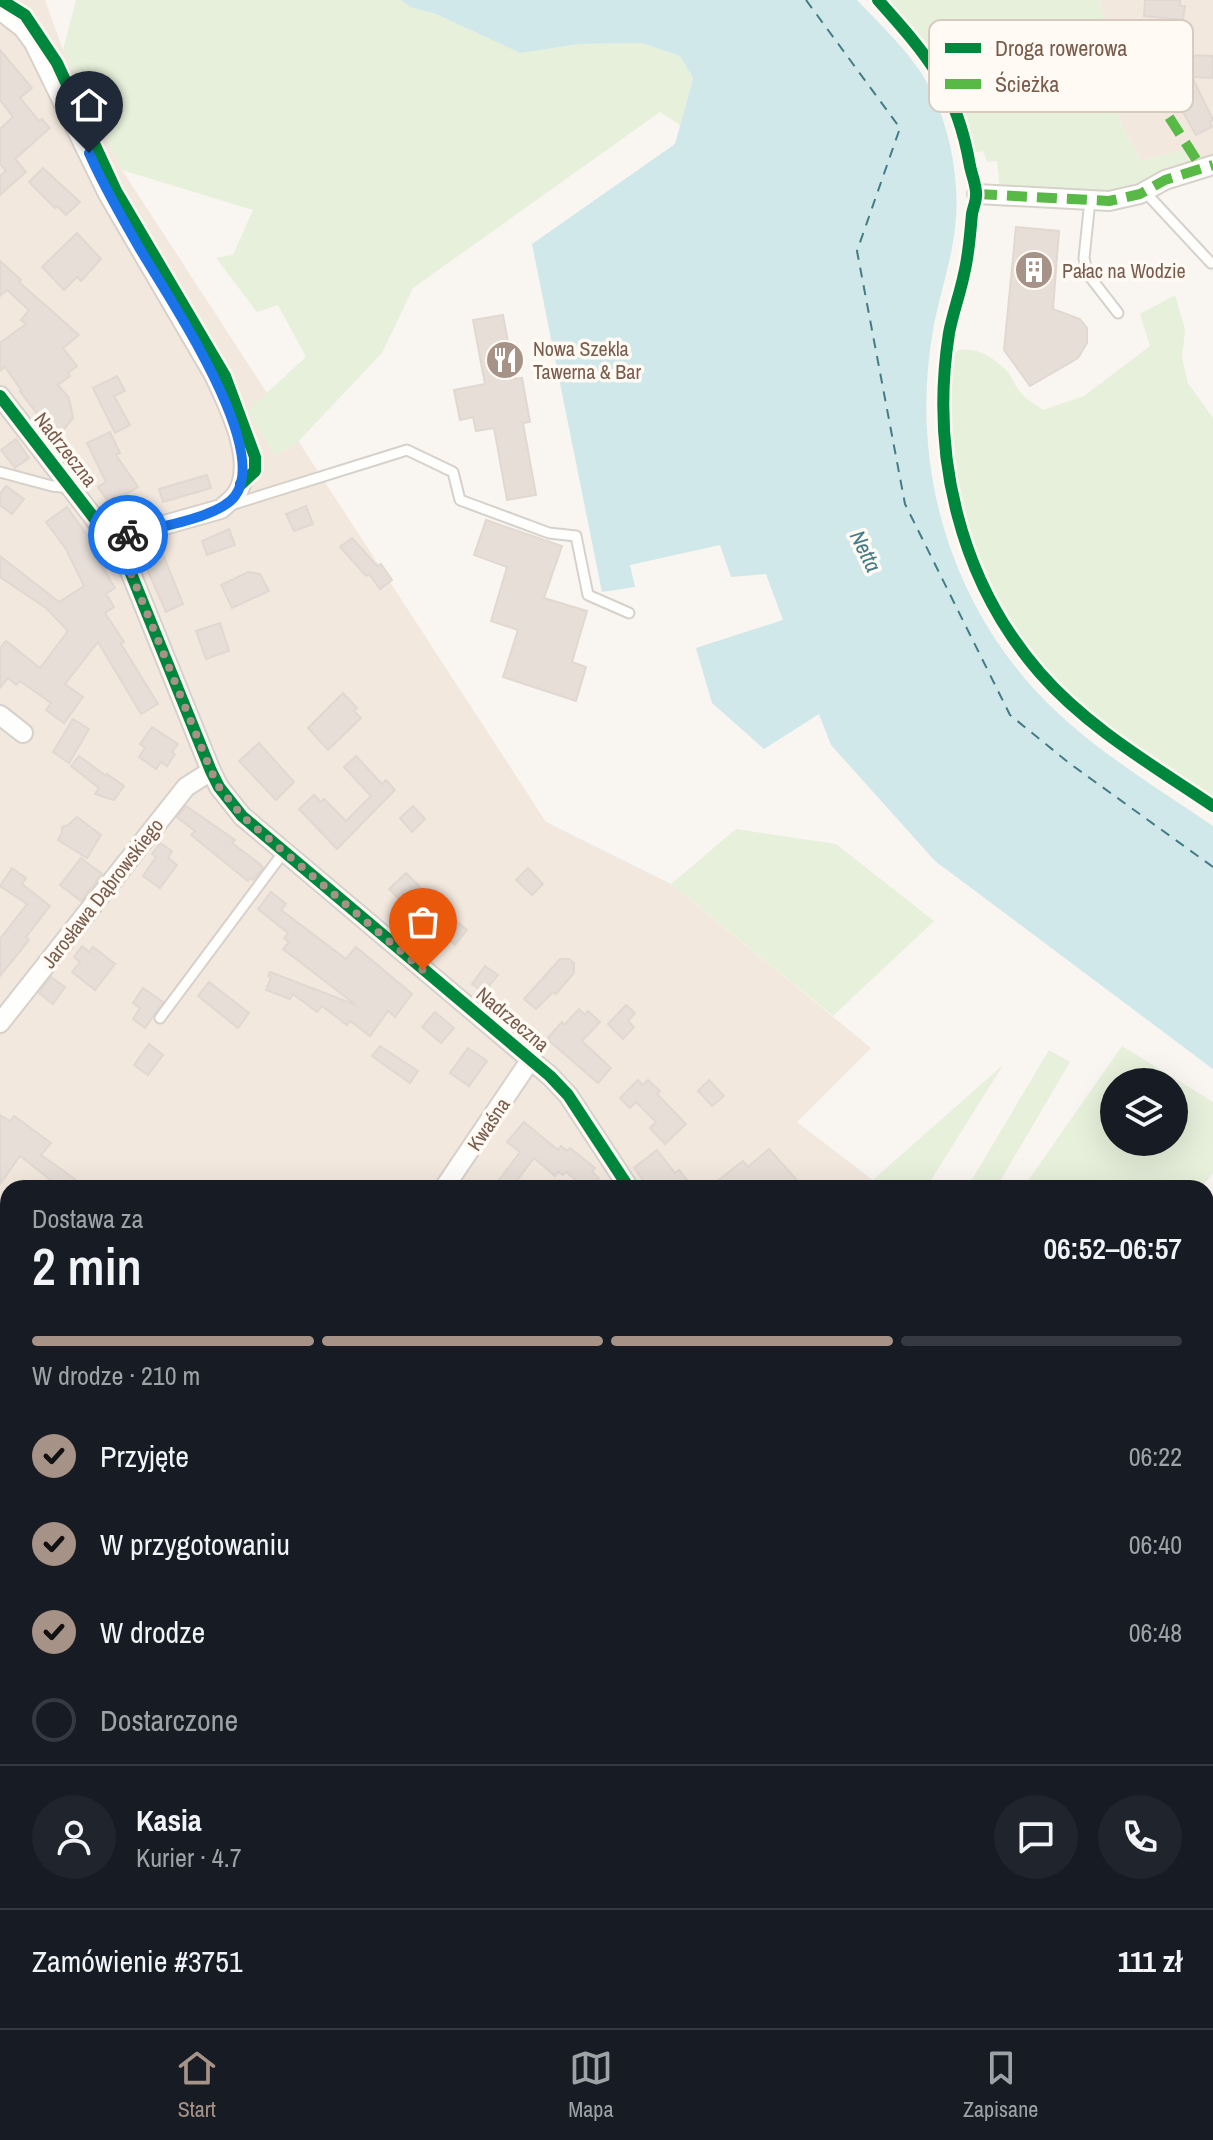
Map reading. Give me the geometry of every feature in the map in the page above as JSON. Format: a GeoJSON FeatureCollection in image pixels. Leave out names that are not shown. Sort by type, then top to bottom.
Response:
{"type":"FeatureCollection","features":[{"type":"Feature","properties":{"kind":"street"},"geometry":{"type":"LineString","coordinates":[[0,10],[23,28],[34,43],[108,194],[224,397],[242,450],[245,468],[241,484],[235,497],[221,509],[111,540]]}},
{"type":"Feature","properties":{"kind":"street"},"geometry":{"type":"LineString","coordinates":[[977,194],[1109,201],[1145,192],[1165,180],[1213,165]]}},
{"type":"Feature","properties":{"kind":"street","name":"Nadrzeczna"},"geometry":{"type":"LineString","coordinates":[[0,396],[111,540],[130,571],[211,771],[219,787],[242,816],[531,1059],[568,1095],[624,1180]]}},
{"type":"Feature","properties":{"kind":"street"},"geometry":{"type":"LineString","coordinates":[[0,715],[23,733]]}},
{"type":"Feature","properties":{"kind":"street","name":"Jarosława Dąbrowskiego"},"geometry":{"type":"LineString","coordinates":[[1,1021],[186,787],[211,771]]}},
{"type":"Feature","properties":{"kind":"street","name":"Kwaśna"},"geometry":{"type":"LineString","coordinates":[[449,1180],[531,1059]]}},
{"type":"Feature","properties":{"kind":"lane"},"geometry":{"type":"LineString","coordinates":[[1145,192],[1213,262]]}},
{"type":"Feature","properties":{"kind":"lane"},"geometry":{"type":"LineString","coordinates":[[1090,200],[1084,258],[1087,273],[1118,313]]}},
{"type":"Feature","properties":{"kind":"lane"},"geometry":{"type":"LineString","coordinates":[[221,509],[407,450],[453,472],[460,500],[549,533],[576,536],[588,595],[629,613]]}},
{"type":"Feature","properties":{"kind":"lane"},"geometry":{"type":"LineString","coordinates":[[0,472],[71,488]]}},
{"type":"Feature","properties":{"kind":"lane"},"geometry":{"type":"LineString","coordinates":[[160,1018],[283,853]]}},
{"type":"Feature","properties":{"kind":"shaded area"},"geometry":{"type":"Polygon","coordinates":[[[0,0],[45,0],[63,50],[122,170],[546,822],[671,884],[871,1048],[797,1122],[873,1180],[0,1180],[0,0]]]}},
{"type":"Feature","properties":{"kind":"shaded area"},"geometry":{"type":"Polygon","coordinates":[[[1099,0],[1213,0],[1213,165],[1196,164],[1186,149],[1141,161],[1117,112],[1193,112],[1193,20],[1105,20],[1099,0]]]}},
{"type":"Feature","properties":{"kind":"green space"},"geometry":{"type":"Polygon","coordinates":[[[76,0],[401,0],[410,7],[436,14],[520,53],[580,44],[642,43],[680,56],[693,78],[680,125],[660,112],[413,288],[382,353],[294,446],[275,456],[247,411],[306,357],[278,305],[257,312],[216,258],[233,255],[253,210],[122,170],[63,50],[76,0]]]}},
{"type":"Feature","properties":{"kind":"green space"},"geometry":{"type":"Polygon","coordinates":[[[878,0],[1099,0],[1105,20],[929,20],[929,58],[878,0]]]}},
{"type":"Feature","properties":{"kind":"green space"},"geometry":{"type":"Polygon","coordinates":[[[956,112],[1117,112],[1141,161],[1186,149],[1196,164],[1179,166],[1130,194],[1000,190],[997,161],[987,162],[983,151],[968,154],[956,112]]]}},
{"type":"Feature","properties":{"kind":"green space"},"geometry":{"type":"Polygon","coordinates":[[[1175,295],[1185,330],[1182,358],[1188,383],[1213,418],[1213,806],[1127,749],[1078,711],[1053,688],[1010,634],[992,605],[964,541],[948,475],[945,446],[945,359],[952,353],[976,351],[991,358],[1008,372],[1025,397],[1043,410],[1084,396],[1150,346],[1140,314],[1175,295]]]}},
{"type":"Feature","properties":{"kind":"green space"},"geometry":{"type":"Polygon","coordinates":[[[736,829],[836,844],[934,921],[833,1016],[671,884],[736,829]]]}},
{"type":"Feature","properties":{"kind":"green space"},"geometry":{"type":"Polygon","coordinates":[[[1122,1046],[1158,1068],[1107,1068],[1122,1046]]]}},
{"type":"Feature","properties":{"kind":"green space"},"geometry":{"type":"Polygon","coordinates":[[[1049,1050],[1070,1062],[1001,1180],[972,1180],[1049,1050]]]}},
{"type":"Feature","properties":{"kind":"green space"},"geometry":{"type":"Polygon","coordinates":[[[1003,1065],[931,1180],[873,1180],[1003,1065]]]}},
{"type":"Feature","properties":{"kind":"green space"},"geometry":{"type":"Polygon","coordinates":[[[1100,1078],[1100,1156],[1188,1156],[1188,1087],[1213,1102],[1213,1173],[1207,1180],[1029,1180],[1100,1078]]]}},
{"type":"Feature","properties":{"kind":"water","name":"Netta"},"geometry":{"type":"Polygon","coordinates":[[[401,0],[857,0],[909,56],[929,87],[929,112],[940,112],[956,186],[956,223],[933,330],[927,377],[931,471],[941,516],[955,561],[974,603],[998,643],[1027,681],[1091,742],[1213,826],[1213,1069],[935,861],[831,745],[819,714],[764,749],[712,703],[696,648],[783,620],[766,574],[731,577],[720,545],[630,565],[635,587],[602,592],[532,244],[675,144],[693,78],[680,56],[642,43],[580,44],[520,53],[436,14],[410,7],[401,0]]]}},
{"type":"Feature","properties":{"kind":"building"},"geometry":{"type":"Polygon","coordinates":[[[1145,0],[1180,0],[1180,6],[1185,6],[1183,20],[1144,16],[1145,0]]]}},
{"type":"Feature","properties":{"kind":"building"},"geometry":{"type":"Polygon","coordinates":[[[0,50],[32,88],[20,98],[39,121],[42,119],[50,128],[15,159],[26,172],[0,195],[0,176],[6,171],[0,164],[0,129],[13,117],[0,100],[0,50]]]}},
{"type":"Feature","properties":{"kind":"building"},"geometry":{"type":"Polygon","coordinates":[[[1193,55],[1213,56],[1213,78],[1193,77],[1193,55]]]}},
{"type":"Feature","properties":{"kind":"building"},"geometry":{"type":"Polygon","coordinates":[[[1193,79],[1213,120],[1210,122],[1212,127],[1196,135],[1183,112],[1193,112],[1193,79]]]}},
{"type":"Feature","properties":{"kind":"building"},"geometry":{"type":"Polygon","coordinates":[[[43,168],[80,202],[66,215],[29,182],[43,168]]]}},
{"type":"Feature","properties":{"kind":"building","name":"Pałac na Wodzie"},"geometry":{"type":"Polygon","coordinates":[[[1016,227],[1059,231],[1053,309],[1080,319],[1087,328],[1087,343],[1078,358],[1030,386],[1004,350],[1016,227]]]}},
{"type":"Feature","properties":{"kind":"building"},"geometry":{"type":"Polygon","coordinates":[[[77,233],[101,259],[81,281],[77,277],[64,290],[42,267],[77,233]]]}},
{"type":"Feature","properties":{"kind":"building"},"geometry":{"type":"Polygon","coordinates":[[[0,261],[79,335],[63,348],[77,366],[58,385],[69,398],[73,418],[56,439],[5,367],[0,371],[0,343],[26,324],[21,320],[29,310],[7,290],[0,296],[0,261]]]}},
{"type":"Feature","properties":{"kind":"building"},"geometry":{"type":"Polygon","coordinates":[[[503,315],[515,379],[522,378],[530,422],[523,423],[536,495],[507,500],[494,428],[476,431],[473,417],[460,420],[454,390],[485,384],[473,320],[503,315]]]}},
{"type":"Feature","properties":{"kind":"building"},"geometry":{"type":"Polygon","coordinates":[[[117,376],[125,391],[114,396],[130,425],[115,433],[93,388],[117,376]]]}},
{"type":"Feature","properties":{"kind":"building"},"geometry":{"type":"Polygon","coordinates":[[[110,432],[120,453],[116,455],[138,487],[110,504],[98,487],[106,482],[87,443],[110,432]]]}},
{"type":"Feature","properties":{"kind":"building"},"geometry":{"type":"Polygon","coordinates":[[[16,439],[29,458],[15,468],[1,450],[16,439]]]}},
{"type":"Feature","properties":{"kind":"building"},"geometry":{"type":"Polygon","coordinates":[[[207,475],[211,488],[163,502],[159,489],[207,475]]]}},
{"type":"Feature","properties":{"kind":"building"},"geometry":{"type":"Polygon","coordinates":[[[6,486],[24,499],[12,514],[0,505],[0,494],[6,486]]]}},
{"type":"Feature","properties":{"kind":"building"},"geometry":{"type":"Polygon","coordinates":[[[306,506],[313,524],[294,531],[286,514],[306,506]]]}},
{"type":"Feature","properties":{"kind":"building"},"geometry":{"type":"Polygon","coordinates":[[[67,507],[102,556],[97,558],[115,588],[106,594],[114,607],[105,613],[158,704],[141,714],[98,642],[65,684],[83,697],[64,723],[46,710],[51,703],[20,681],[16,685],[8,678],[0,688],[0,648],[6,641],[40,668],[68,631],[46,608],[0,577],[0,556],[59,602],[84,586],[66,549],[46,522],[67,507]]]}},
{"type":"Feature","properties":{"kind":"building"},"geometry":{"type":"Polygon","coordinates":[[[486,520],[562,546],[544,598],[587,611],[572,662],[586,667],[576,701],[503,677],[518,630],[491,621],[507,567],[474,555],[486,520]]]}},
{"type":"Feature","properties":{"kind":"building"},"geometry":{"type":"Polygon","coordinates":[[[229,529],[235,545],[207,555],[202,541],[229,529]]]}},
{"type":"Feature","properties":{"kind":"building"},"geometry":{"type":"Polygon","coordinates":[[[352,538],[377,566],[381,564],[392,580],[380,589],[340,547],[352,538]]]}},
{"type":"Feature","properties":{"kind":"building"},"geometry":{"type":"Polygon","coordinates":[[[158,542],[183,604],[166,612],[139,551],[158,542]]]}},
{"type":"Feature","properties":{"kind":"building"},"geometry":{"type":"Polygon","coordinates":[[[248,572],[260,574],[269,591],[232,608],[221,585],[248,572]]]}},
{"type":"Feature","properties":{"kind":"building"},"geometry":{"type":"Polygon","coordinates":[[[220,623],[229,651],[206,659],[196,631],[220,623]]]}},
{"type":"Feature","properties":{"kind":"building"},"geometry":{"type":"Polygon","coordinates":[[[343,693],[357,708],[354,711],[361,718],[328,750],[308,728],[343,693]]]}},
{"type":"Feature","properties":{"kind":"building"},"geometry":{"type":"Polygon","coordinates":[[[73,719],[89,729],[69,763],[53,752],[73,719]]]}},
{"type":"Feature","properties":{"kind":"building"},"geometry":{"type":"Polygon","coordinates":[[[152,727],[178,744],[167,766],[161,762],[156,769],[139,757],[145,748],[140,744],[152,727]]]}},
{"type":"Feature","properties":{"kind":"building"},"geometry":{"type":"Polygon","coordinates":[[[259,743],[294,782],[276,800],[239,761],[259,743]]]}},
{"type":"Feature","properties":{"kind":"building"},"geometry":{"type":"Polygon","coordinates":[[[79,756],[124,786],[114,800],[95,794],[99,788],[71,766],[79,756]]]}},
{"type":"Feature","properties":{"kind":"building"},"geometry":{"type":"Polygon","coordinates":[[[356,756],[382,784],[386,780],[395,790],[337,849],[299,809],[314,795],[321,802],[324,799],[346,821],[371,796],[344,767],[356,756]]]}},
{"type":"Feature","properties":{"kind":"building"},"geometry":{"type":"Polygon","coordinates":[[[186,806],[235,840],[232,843],[261,865],[263,868],[253,880],[250,878],[248,881],[191,835],[195,831],[177,817],[186,806]]]}},
{"type":"Feature","properties":{"kind":"building"},"geometry":{"type":"Polygon","coordinates":[[[413,806],[425,819],[412,832],[400,818],[413,806]]]}},
{"type":"Feature","properties":{"kind":"building"},"geometry":{"type":"Polygon","coordinates":[[[77,817],[101,835],[87,858],[58,840],[62,827],[77,817]]]}},
{"type":"Feature","properties":{"kind":"building"},"geometry":{"type":"Polygon","coordinates":[[[160,843],[172,851],[168,858],[177,865],[160,888],[143,876],[156,857],[152,854],[160,843]]]}},
{"type":"Feature","properties":{"kind":"building"},"geometry":{"type":"Polygon","coordinates":[[[81,858],[102,874],[81,901],[60,885],[81,858]]]}},
{"type":"Feature","properties":{"kind":"building"},"geometry":{"type":"Polygon","coordinates":[[[12,868],[26,878],[22,884],[50,906],[26,937],[29,940],[0,976],[0,939],[27,904],[0,886],[12,868]]]}},
{"type":"Feature","properties":{"kind":"building"},"geometry":{"type":"Polygon","coordinates":[[[528,868],[543,884],[532,895],[516,880],[528,868]]]}},
{"type":"Feature","properties":{"kind":"building"},"geometry":{"type":"Polygon","coordinates":[[[406,873],[422,889],[405,905],[389,889],[406,873]]]}},
{"type":"Feature","properties":{"kind":"building"},"geometry":{"type":"Polygon","coordinates":[[[271,892],[286,904],[281,910],[346,959],[356,947],[412,994],[395,1017],[388,1011],[370,1036],[350,1021],[347,1025],[322,1006],[317,1012],[293,994],[290,999],[266,990],[270,972],[356,1005],[283,949],[289,942],[284,938],[288,933],[258,909],[271,892]]]}},
{"type":"Feature","properties":{"kind":"building"},"geometry":{"type":"Polygon","coordinates":[[[451,917],[467,930],[455,945],[439,931],[451,917]]]}},
{"type":"Feature","properties":{"kind":"building"},"geometry":{"type":"Polygon","coordinates":[[[82,946],[89,952],[93,947],[115,964],[95,990],[72,972],[80,962],[74,957],[82,946]]]}},
{"type":"Feature","properties":{"kind":"building"},"geometry":{"type":"Polygon","coordinates":[[[560,959],[569,959],[574,963],[574,973],[556,994],[553,992],[536,1009],[524,999],[560,959]]]}},
{"type":"Feature","properties":{"kind":"building"},"geometry":{"type":"Polygon","coordinates":[[[485,966],[498,975],[484,992],[472,984],[485,966]]]}},
{"type":"Feature","properties":{"kind":"building"},"geometry":{"type":"Polygon","coordinates":[[[51,977],[65,987],[53,1004],[39,993],[51,977]]]}},
{"type":"Feature","properties":{"kind":"building"},"geometry":{"type":"Polygon","coordinates":[[[209,982],[249,1013],[238,1028],[198,996],[209,982]]]}},
{"type":"Feature","properties":{"kind":"building"},"geometry":{"type":"Polygon","coordinates":[[[143,988],[163,1002],[145,1028],[133,1019],[140,1008],[133,1003],[143,988]]]}},
{"type":"Feature","properties":{"kind":"building"},"geometry":{"type":"Polygon","coordinates":[[[626,1005],[635,1013],[628,1021],[634,1027],[623,1039],[608,1024],[626,1005]]]}},
{"type":"Feature","properties":{"kind":"building"},"geometry":{"type":"Polygon","coordinates":[[[579,1009],[585,1015],[588,1011],[600,1022],[582,1041],[611,1068],[598,1083],[547,1039],[579,1009]]]}},
{"type":"Feature","properties":{"kind":"building"},"geometry":{"type":"Polygon","coordinates":[[[435,1012],[454,1028],[441,1043],[422,1027],[435,1012]]]}},
{"type":"Feature","properties":{"kind":"building"},"geometry":{"type":"Polygon","coordinates":[[[149,1044],[163,1055],[148,1075],[134,1065],[149,1044]]]}},
{"type":"Feature","properties":{"kind":"building"},"geometry":{"type":"Polygon","coordinates":[[[380,1046],[418,1071],[410,1083],[372,1056],[380,1046]]]}},
{"type":"Feature","properties":{"kind":"building"},"geometry":{"type":"Polygon","coordinates":[[[468,1048],[487,1061],[469,1086],[450,1073],[468,1048]]]}},
{"type":"Feature","properties":{"kind":"building"},"geometry":{"type":"Polygon","coordinates":[[[638,1080],[643,1085],[648,1080],[660,1091],[657,1094],[686,1124],[665,1144],[650,1128],[656,1122],[636,1102],[630,1108],[620,1098],[638,1080]]]}},
{"type":"Feature","properties":{"kind":"building"},"geometry":{"type":"Polygon","coordinates":[[[709,1080],[724,1096],[712,1106],[698,1091],[709,1080]]]}},
{"type":"Feature","properties":{"kind":"building"},"geometry":{"type":"Polygon","coordinates":[[[0,1115],[10,1121],[14,1116],[51,1143],[41,1155],[75,1179],[51,1180],[20,1156],[0,1180],[0,1115]]]}},
{"type":"Feature","properties":{"kind":"building"},"geometry":{"type":"Polygon","coordinates":[[[524,1122],[558,1150],[561,1146],[567,1151],[570,1148],[595,1168],[592,1172],[599,1178],[576,1180],[566,1172],[563,1175],[558,1172],[555,1176],[534,1158],[517,1180],[499,1180],[520,1152],[507,1142],[524,1122]]]}},
{"type":"Feature","properties":{"kind":"building"},"geometry":{"type":"Polygon","coordinates":[[[769,1149],[797,1180],[719,1180],[743,1161],[748,1167],[769,1149]]]}},
{"type":"Feature","properties":{"kind":"building"},"geometry":{"type":"Polygon","coordinates":[[[657,1150],[675,1173],[679,1170],[687,1180],[643,1180],[634,1168],[657,1150]]]}},
{"type":"Feature","properties":{"kind":"ferry route"},"geometry":{"type":"LineString","coordinates":[[806,0],[900,128],[857,251],[905,504],[1010,715],[1069,763],[1213,867]]}},
{"type":"Feature","properties":{"kind":"marked path"},"geometry":{"type":"LineString","coordinates":[[1166,112],[1201,167]]}},
{"type":"Feature","properties":{"kind":"marked path"},"geometry":{"type":"LineString","coordinates":[[977,194],[1109,201],[1140,194],[1165,180],[1213,165]]}},
{"type":"Feature","properties":{"kind":"cycle path"},"geometry":{"type":"LineString","coordinates":[[1,0],[25,15],[57,63],[116,191],[225,376],[255,457],[255,471],[241,484]]}},
{"type":"Feature","properties":{"kind":"cycle path"},"geometry":{"type":"LineString","coordinates":[[878,0],[929,62]]}},
{"type":"Feature","properties":{"kind":"cycle path"},"geometry":{"type":"LineString","coordinates":[[956,112],[976,198],[967,259],[949,333],[944,378],[944,424],[948,469],[957,513],[971,556],[989,598],[1012,637],[1059,693],[1100,729],[1213,806]]}},
{"type":"Feature","properties":{"kind":"cycle path"},"geometry":{"type":"LineString","coordinates":[[0,396],[111,540],[130,571],[211,771],[219,787],[242,816],[550,1076],[568,1095],[624,1180]]}},
{"type":"Feature","properties":{"kind":"way so far"},"geometry":{"type":"LineString","coordinates":[[128,535],[111,540],[130,571],[195,736],[219,787],[242,816],[283,853],[423,970]]}},
{"type":"Feature","properties":{"kind":"place","name":"Pałac na Wodzie"},"geometry":{"type":"Point","coordinates":[1034,270]}},
{"type":"Feature","properties":{"kind":"place","name":"Nowa Szekla Tawerna & Bar"},"geometry":{"type":"Point","coordinates":[505,360]}},
{"type":"Feature","properties":{"kind":"route"},"geometry":{"type":"LineString","coordinates":[[89,153],[108,194],[214,375],[236,430],[245,468],[235,497],[221,509],[128,535]]}}]}
